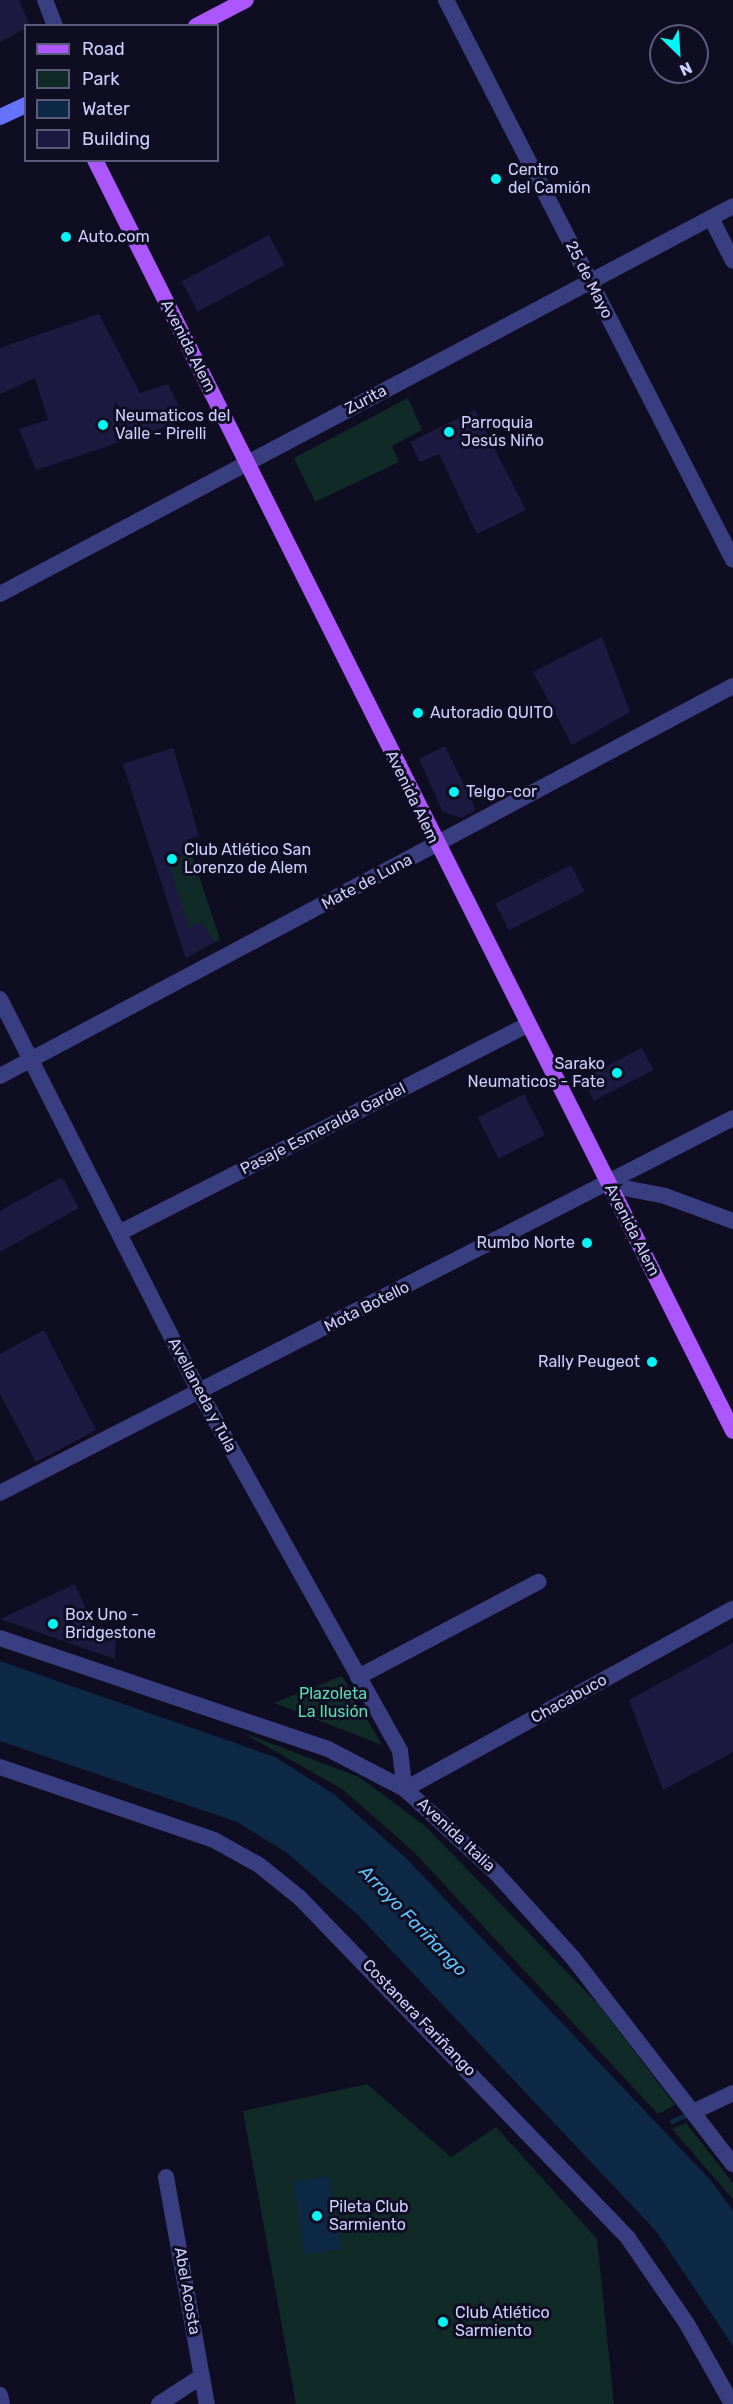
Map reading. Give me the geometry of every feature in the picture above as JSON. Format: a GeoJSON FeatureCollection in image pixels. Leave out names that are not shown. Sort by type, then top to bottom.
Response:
{"type":"FeatureCollection","features":[{"type":"Feature","properties":{"kind":"main road"},"geometry":{"type":"LineString","coordinates":[[200,24],[246,0]]}},
{"type":"Feature","properties":{"kind":"main road"},"geometry":{"type":"LineString","coordinates":[[0,117],[24,106]]}},
{"type":"Feature","properties":{"kind":"main road","name":"Avenida Alem"},"geometry":{"type":"LineString","coordinates":[[96,162],[436,846],[733,1431]]}},
{"type":"Feature","properties":{"kind":"street"},"geometry":{"type":"LineString","coordinates":[[45,0],[54,24]]}},
{"type":"Feature","properties":{"kind":"street","name":"25 de Mayo"},"geometry":{"type":"LineString","coordinates":[[446,0],[733,560]]}},
{"type":"Feature","properties":{"kind":"street","name":"Zurita"},"geometry":{"type":"LineString","coordinates":[[0,594],[733,206]]}},
{"type":"Feature","properties":{"kind":"street"},"geometry":{"type":"LineString","coordinates":[[711,218],[733,261]]}},
{"type":"Feature","properties":{"kind":"street","name":"Mate de Luna"},"geometry":{"type":"LineString","coordinates":[[0,1076],[733,686]]}},
{"type":"Feature","properties":{"kind":"street","name":"Avellaneda y Tula"},"geometry":{"type":"LineString","coordinates":[[0,999],[199,1392],[400,1751],[405,1789]]}},
{"type":"Feature","properties":{"kind":"street","name":"Pasaje Esmeralda Gardel"},"geometry":{"type":"LineString","coordinates":[[119,1233],[527,1025]]}},
{"type":"Feature","properties":{"kind":"street","name":"Mota Botello"},"geometry":{"type":"LineString","coordinates":[[0,1492],[609,1185],[733,1118]]}},
{"type":"Feature","properties":{"kind":"street"},"geometry":{"type":"LineString","coordinates":[[609,1185],[664,1196],[733,1221]]}},
{"type":"Feature","properties":{"kind":"street"},"geometry":{"type":"LineString","coordinates":[[358,1677],[538,1582]]}},
{"type":"Feature","properties":{"kind":"street","name":"Chacabuco"},"geometry":{"type":"LineString","coordinates":[[405,1789],[733,1609]]}},
{"type":"Feature","properties":{"kind":"street","name":"Avenida Italia"},"geometry":{"type":"LineString","coordinates":[[0,1638],[328,1749],[405,1789],[488,1865],[565,1949],[695,2111],[733,2163]]}},
{"type":"Feature","properties":{"kind":"street","name":"Costanera Fariñango"},"geometry":{"type":"LineString","coordinates":[[0,1767],[214,1840],[259,1865],[307,1904],[628,2238],[687,2324],[732,2404]]}},
{"type":"Feature","properties":{"kind":"street"},"geometry":{"type":"LineString","coordinates":[[695,2111],[733,2093]]}},
{"type":"Feature","properties":{"kind":"street","name":"Abel Acosta"},"geometry":{"type":"LineString","coordinates":[[166,2178],[207,2404]]}},
{"type":"Feature","properties":{"kind":"street"},"geometry":{"type":"LineString","coordinates":[[159,2404],[202,2376]]}},
{"type":"Feature","properties":{"kind":"street"},"geometry":{"type":"LineString","coordinates":[[0,2396],[2,2404]]}},
{"type":"Feature","properties":{"kind":"green space"},"geometry":{"type":"Polygon","coordinates":[[[408,398],[422,430],[392,446],[399,462],[315,502],[294,458],[408,398]]]}},
{"type":"Feature","properties":{"kind":"green space","name":"Club Atlético San Lorenzo de Alem"},"geometry":{"type":"Polygon","coordinates":[[[173,748],[199,836],[187,840],[220,939],[186,958],[123,764],[173,748]]]}},
{"type":"Feature","properties":{"kind":"green space","name":"Plazoleta La Ilusión"},"geometry":{"type":"Polygon","coordinates":[[[342,1676],[382,1745],[274,1703],[342,1676]]]}},
{"type":"Feature","properties":{"kind":"green space"},"geometry":{"type":"Polygon","coordinates":[[[241,1732],[359,1777],[425,1826],[599,2005],[675,2105],[658,2114],[413,1851],[342,1789],[241,1732]]]}},
{"type":"Feature","properties":{"kind":"green space","name":"Club Atlético Sarmiento"},"geometry":{"type":"Polygon","coordinates":[[[367,2084],[451,2157],[496,2127],[597,2239],[614,2404],[296,2404],[243,2111],[367,2084]]]}},
{"type":"Feature","properties":{"kind":"green space"},"geometry":{"type":"Polygon","coordinates":[[[686,2123],[733,2183],[733,2199],[672,2129],[686,2123]]]}},
{"type":"Feature","properties":{"kind":"water","name":"Arroyo Fariñango"},"geometry":{"type":"Polygon","coordinates":[[[0,1661],[275,1757],[335,1795],[406,1858],[712,2182],[733,2211],[733,2346],[656,2231],[358,1915],[287,1853],[237,1822],[0,1741],[0,1661]]]}},
{"type":"Feature","properties":{"kind":"water","name":"Pileta Club Sarmiento"},"geometry":{"type":"Polygon","coordinates":[[[329,2176],[341,2249],[305,2255],[293,2182],[329,2176]]]}},
{"type":"Feature","properties":{"kind":"building"},"geometry":{"type":"Polygon","coordinates":[[[0,0],[19,0],[29,24],[24,24],[24,29],[0,42],[0,0]]]}},
{"type":"Feature","properties":{"kind":"building"},"geometry":{"type":"Polygon","coordinates":[[[269,235],[285,265],[198,311],[182,281],[269,235]]]}},
{"type":"Feature","properties":{"kind":"building"},"geometry":{"type":"Polygon","coordinates":[[[99,314],[140,393],[168,384],[186,420],[36,470],[19,429],[48,420],[35,378],[0,394],[0,348],[99,314]]]}},
{"type":"Feature","properties":{"kind":"building"},"geometry":{"type":"Polygon","coordinates":[[[475,410],[526,510],[477,534],[439,454],[420,462],[410,442],[475,410]]]}},
{"type":"Feature","properties":{"kind":"building"},"geometry":{"type":"Polygon","coordinates":[[[602,637],[630,712],[572,745],[533,672],[602,637]]]}},
{"type":"Feature","properties":{"kind":"building"},"geometry":{"type":"Polygon","coordinates":[[[445,746],[476,810],[461,818],[443,812],[419,759],[445,746]]]}},
{"type":"Feature","properties":{"kind":"building","name":"Club Atlético San Lorenzo de Alem"},"geometry":{"type":"Polygon","coordinates":[[[173,748],[199,836],[187,840],[191,853],[168,861],[189,928],[201,921],[214,942],[186,958],[123,764],[173,748]]]}},
{"type":"Feature","properties":{"kind":"building"},"geometry":{"type":"Polygon","coordinates":[[[571,865],[585,892],[509,930],[495,904],[571,865]]]}},
{"type":"Feature","properties":{"kind":"building","name":"Sarako Neumaticos - Fate"},"geometry":{"type":"Polygon","coordinates":[[[642,1048],[653,1070],[594,1101],[582,1078],[642,1048]]]}},
{"type":"Feature","properties":{"kind":"building"},"geometry":{"type":"Polygon","coordinates":[[[524,1094],[545,1135],[499,1159],[478,1118],[524,1094]]]}},
{"type":"Feature","properties":{"kind":"building"},"geometry":{"type":"Polygon","coordinates":[[[62,1177],[79,1208],[0,1252],[0,1211],[62,1177]]]}},
{"type":"Feature","properties":{"kind":"building"},"geometry":{"type":"Polygon","coordinates":[[[44,1330],[96,1430],[36,1462],[0,1394],[0,1354],[44,1330]]]}},
{"type":"Feature","properties":{"kind":"building","name":"Box Uno - Bridgestone"},"geometry":{"type":"Polygon","coordinates":[[[75,1584],[97,1635],[116,1629],[115,1659],[0,1619],[75,1584]]]}},
{"type":"Feature","properties":{"kind":"building"},"geometry":{"type":"Polygon","coordinates":[[[733,1643],[733,1752],[663,1790],[629,1700],[733,1643]]]}},
{"type":"Feature","properties":{"kind":"waterway"},"geometry":{"type":"LineString","coordinates":[[672,2121],[691,2113]]}},
{"type":"Feature","properties":{"kind":"place","name":"Centro del Camión"},"geometry":{"type":"Point","coordinates":[496,179]}},
{"type":"Feature","properties":{"kind":"place","name":"Auto.com"},"geometry":{"type":"Point","coordinates":[66,237]}},
{"type":"Feature","properties":{"kind":"place","name":"Neumaticos del Valle - Pirelli"},"geometry":{"type":"Point","coordinates":[103,425]}},
{"type":"Feature","properties":{"kind":"place","name":"Parroquia Jesús Niño"},"geometry":{"type":"Point","coordinates":[449,432]}},
{"type":"Feature","properties":{"kind":"place","name":"Autoradio QUITO"},"geometry":{"type":"Point","coordinates":[418,713]}},
{"type":"Feature","properties":{"kind":"place","name":"Telgo-cor"},"geometry":{"type":"Point","coordinates":[454,792]}},
{"type":"Feature","properties":{"kind":"place","name":"Club Atlético San Lorenzo de Alem"},"geometry":{"type":"Point","coordinates":[172,859]}},
{"type":"Feature","properties":{"kind":"place","name":"Sarako Neumaticos - Fate"},"geometry":{"type":"Point","coordinates":[617,1073]}},
{"type":"Feature","properties":{"kind":"place","name":"Rumbo Norte"},"geometry":{"type":"Point","coordinates":[587,1243]}},
{"type":"Feature","properties":{"kind":"place","name":"Rally Peugeot"},"geometry":{"type":"Point","coordinates":[652,1362]}},
{"type":"Feature","properties":{"kind":"place","name":"Box Uno - Bridgestone"},"geometry":{"type":"Point","coordinates":[53,1624]}},
{"type":"Feature","properties":{"kind":"place","name":"Pileta Club Sarmiento"},"geometry":{"type":"Point","coordinates":[317,2216]}},
{"type":"Feature","properties":{"kind":"place","name":"Club Atlético Sarmiento"},"geometry":{"type":"Point","coordinates":[443,2322]}}]}
